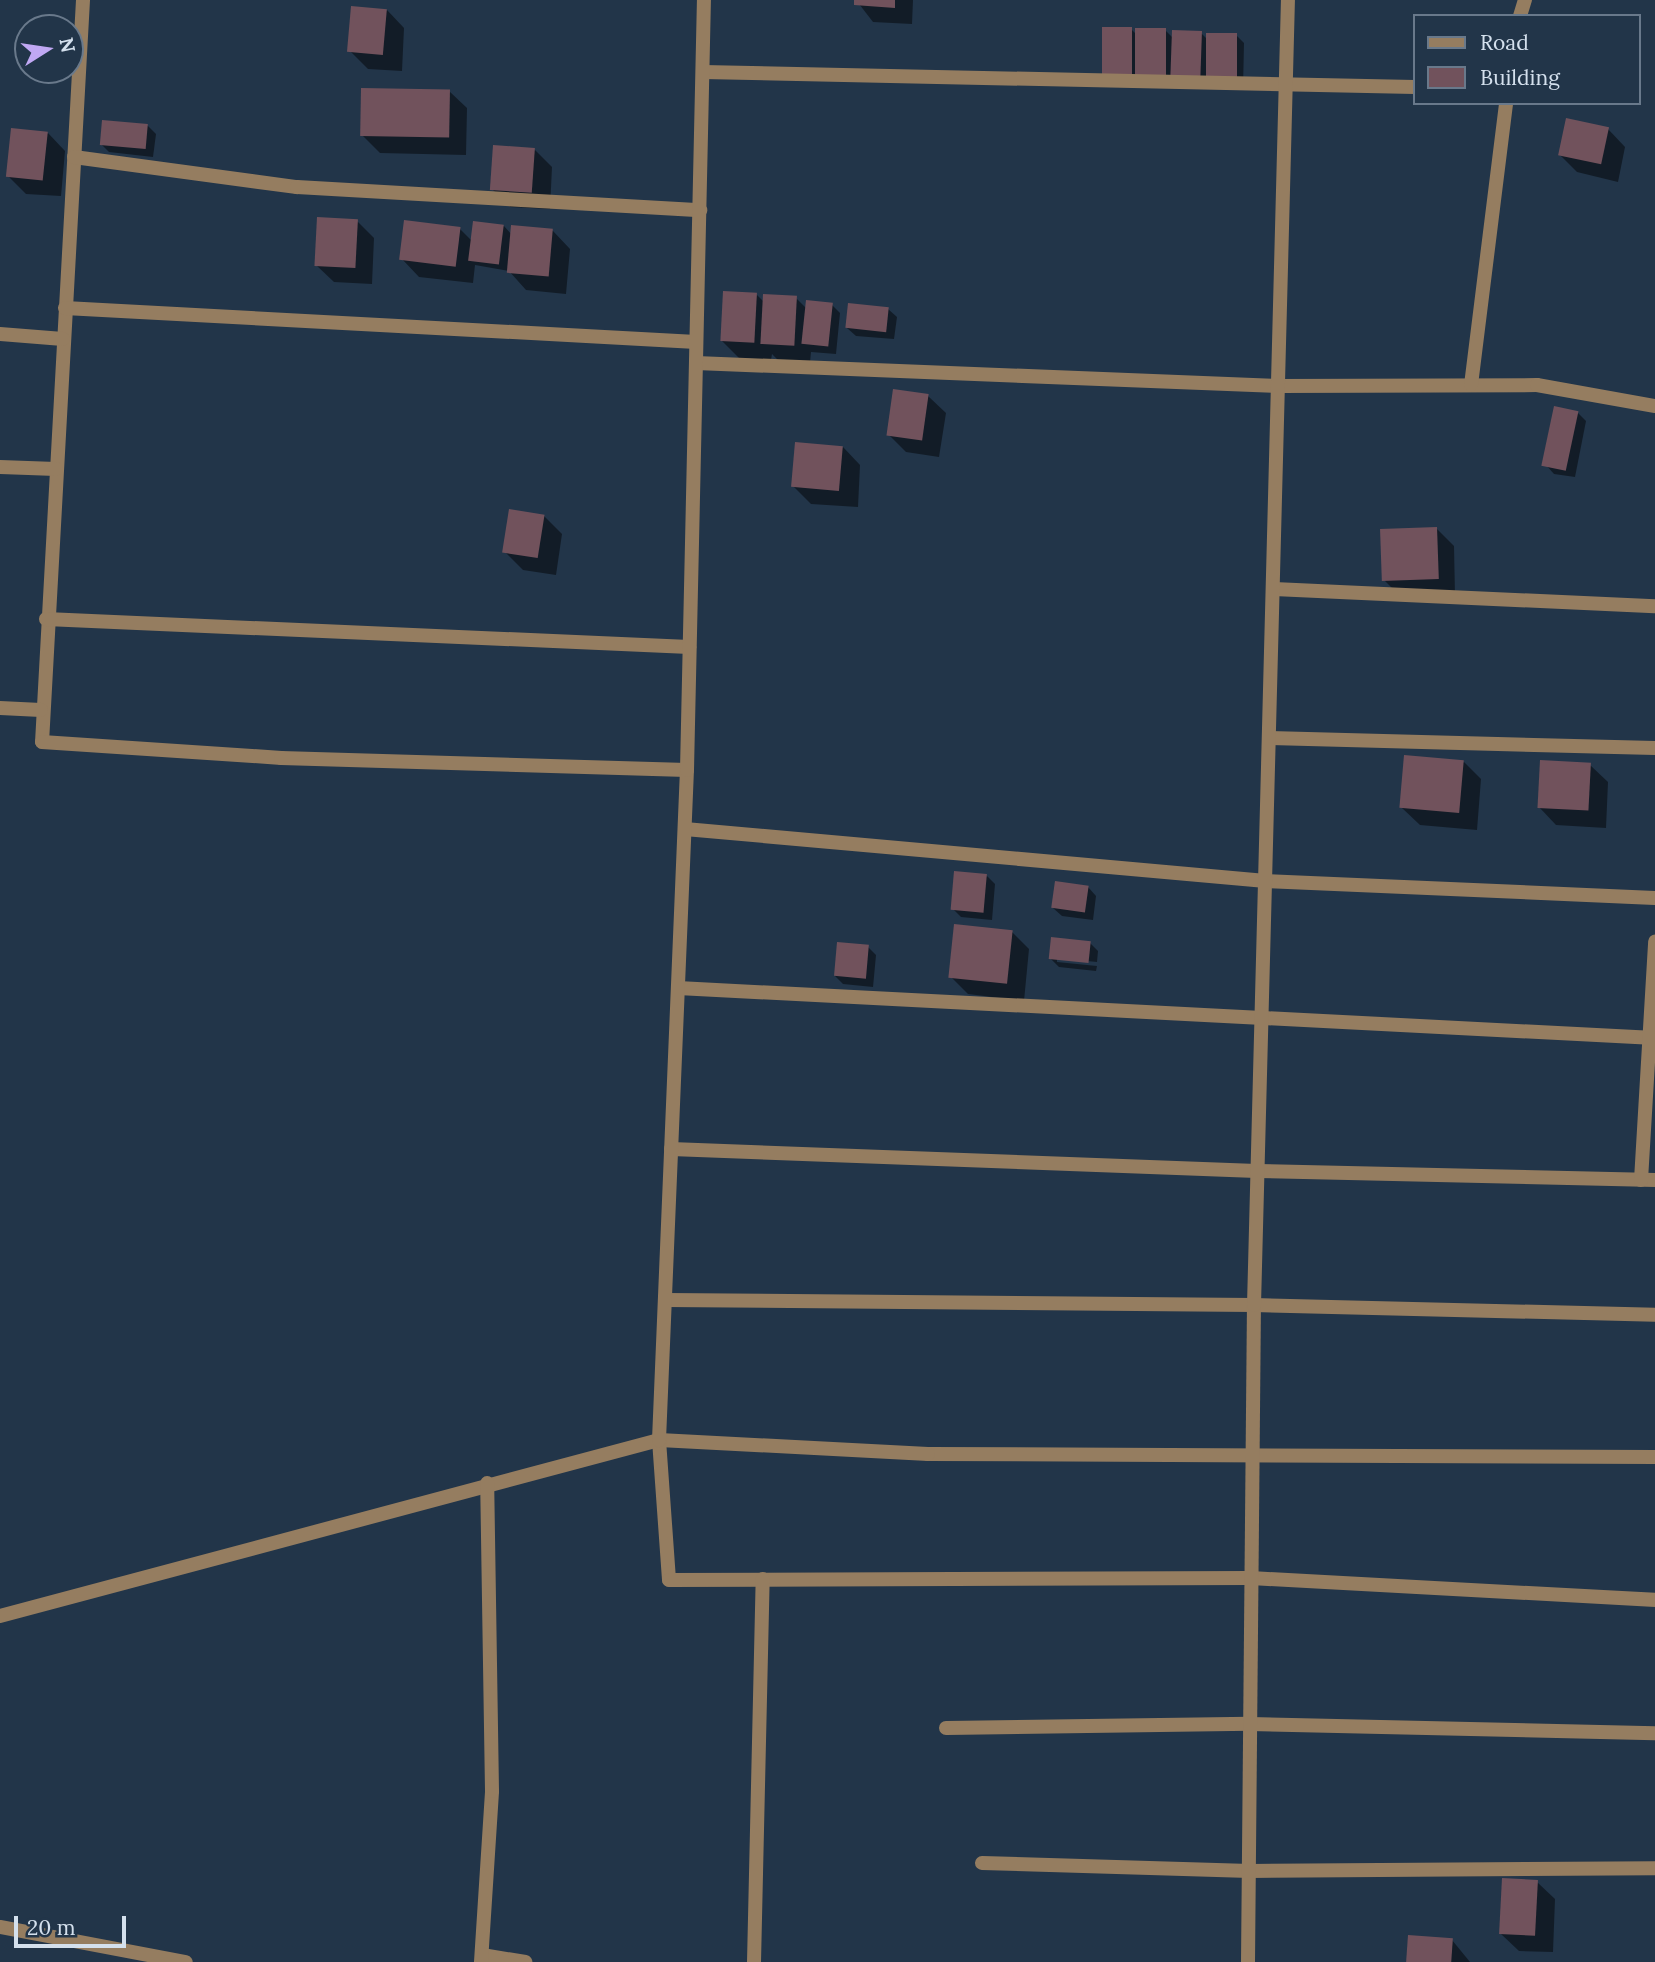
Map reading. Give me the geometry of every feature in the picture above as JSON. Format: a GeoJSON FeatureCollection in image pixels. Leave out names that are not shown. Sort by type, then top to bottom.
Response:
{"type":"FeatureCollection","features":[{"type":"Feature","properties":{"kind":"street"},"geometry":{"type":"LineString","coordinates":[[83,0],[41,710],[42,742],[281,758],[687,770]]}},
{"type":"Feature","properties":{"kind":"street"},"geometry":{"type":"LineString","coordinates":[[704,0],[687,770],[660,1440],[669,1580],[1251,1578],[1655,1600]]}},
{"type":"Feature","properties":{"kind":"street"},"geometry":{"type":"LineString","coordinates":[[1248,1962],[1254,1305],[1288,0]]}},
{"type":"Feature","properties":{"kind":"street"},"geometry":{"type":"LineString","coordinates":[[703,72],[1286,87],[1414,87]]}},
{"type":"Feature","properties":{"kind":"street"},"geometry":{"type":"LineString","coordinates":[[1471,385],[1506,105]]}},
{"type":"Feature","properties":{"kind":"street"},"geometry":{"type":"LineString","coordinates":[[74,158],[297,187],[700,210]]}},
{"type":"Feature","properties":{"kind":"street"},"geometry":{"type":"LineString","coordinates":[[65,308],[696,342]]}},
{"type":"Feature","properties":{"kind":"street"},"geometry":{"type":"LineString","coordinates":[[0,334],[64,339]]}},
{"type":"Feature","properties":{"kind":"street"},"geometry":{"type":"LineString","coordinates":[[696,363],[1279,386],[1537,385],[1655,406]]}},
{"type":"Feature","properties":{"kind":"street"},"geometry":{"type":"LineString","coordinates":[[0,467],[56,469]]}},
{"type":"Feature","properties":{"kind":"street"},"geometry":{"type":"LineString","coordinates":[[1274,589],[1655,606]]}},
{"type":"Feature","properties":{"kind":"street"},"geometry":{"type":"LineString","coordinates":[[46,620],[690,647]]}},
{"type":"Feature","properties":{"kind":"street"},"geometry":{"type":"LineString","coordinates":[[0,708],[41,710]]}},
{"type":"Feature","properties":{"kind":"street"},"geometry":{"type":"LineString","coordinates":[[1269,738],[1655,748]]}},
{"type":"Feature","properties":{"kind":"street"},"geometry":{"type":"LineString","coordinates":[[685,829],[1266,881],[1655,898]]}},
{"type":"Feature","properties":{"kind":"street"},"geometry":{"type":"LineString","coordinates":[[671,1149],[1257,1171],[1648,1180],[1655,941]]}},
{"type":"Feature","properties":{"kind":"street"},"geometry":{"type":"LineString","coordinates":[[678,988],[1652,1038]]}},
{"type":"Feature","properties":{"kind":"street"},"geometry":{"type":"LineString","coordinates":[[666,1300],[1254,1305],[1655,1315]]}},
{"type":"Feature","properties":{"kind":"street"},"geometry":{"type":"LineString","coordinates":[[0,1616],[487,1483],[660,1440],[928,1454],[1655,1457]]}},
{"type":"Feature","properties":{"kind":"street"},"geometry":{"type":"LineString","coordinates":[[487,1483],[492,1791],[482,1958],[525,1962]]}},
{"type":"Feature","properties":{"kind":"street"},"geometry":{"type":"LineString","coordinates":[[754,1962],[763,1579]]}},
{"type":"Feature","properties":{"kind":"street"},"geometry":{"type":"LineString","coordinates":[[946,1728],[1250,1724],[1655,1733]]}},
{"type":"Feature","properties":{"kind":"street"},"geometry":{"type":"LineString","coordinates":[[982,1863],[1250,1871],[1655,1868]]}},
{"type":"Feature","properties":{"kind":"street"},"geometry":{"type":"LineString","coordinates":[[0,1927],[186,1962]]}},
{"type":"Feature","properties":{"kind":"building"},"geometry":{"type":"Polygon","coordinates":[[[854,0],[895,0],[895,8],[854,5],[854,0]]]}},
{"type":"Feature","properties":{"kind":"building"},"geometry":{"type":"Polygon","coordinates":[[[351,6],[387,9],[383,55],[347,52],[351,6]]]}},
{"type":"Feature","properties":{"kind":"building"},"geometry":{"type":"Polygon","coordinates":[[[1102,27],[1132,27],[1132,74],[1102,74],[1102,27]]]}},
{"type":"Feature","properties":{"kind":"building"},"geometry":{"type":"Polygon","coordinates":[[[1135,28],[1166,28],[1166,76],[1135,76],[1135,28]]]}},
{"type":"Feature","properties":{"kind":"building"},"geometry":{"type":"Polygon","coordinates":[[[1172,30],[1202,31],[1200,79],[1170,78],[1172,30]]]}},
{"type":"Feature","properties":{"kind":"building"},"geometry":{"type":"Polygon","coordinates":[[[1206,33],[1237,33],[1237,81],[1206,81],[1206,33]]]}},
{"type":"Feature","properties":{"kind":"building"},"geometry":{"type":"Polygon","coordinates":[[[361,88],[450,90],[449,138],[360,136],[361,88]]]}},
{"type":"Feature","properties":{"kind":"building"},"geometry":{"type":"Polygon","coordinates":[[[1566,118],[1609,127],[1601,164],[1558,155],[1566,118]]]}},
{"type":"Feature","properties":{"kind":"building"},"geometry":{"type":"Polygon","coordinates":[[[102,120],[148,124],[146,149],[100,145],[102,120]]]}},
{"type":"Feature","properties":{"kind":"building"},"geometry":{"type":"Polygon","coordinates":[[[11,128],[48,132],[43,181],[6,177],[11,128]]]}},
{"type":"Feature","properties":{"kind":"building"},"geometry":{"type":"Polygon","coordinates":[[[493,145],[535,148],[532,193],[490,190],[493,145]]]}},
{"type":"Feature","properties":{"kind":"building"},"geometry":{"type":"Polygon","coordinates":[[[317,217],[358,219],[355,268],[314,266],[317,217]]]}},
{"type":"Feature","properties":{"kind":"building"},"geometry":{"type":"Polygon","coordinates":[[[404,220],[461,227],[456,267],[399,260],[404,220]]]}},
{"type":"Feature","properties":{"kind":"building"},"geometry":{"type":"Polygon","coordinates":[[[473,221],[504,225],[499,264],[468,261],[473,221]]]}},
{"type":"Feature","properties":{"kind":"building"},"geometry":{"type":"Polygon","coordinates":[[[511,225],[553,229],[549,276],[507,273],[511,225]]]}},
{"type":"Feature","properties":{"kind":"building"},"geometry":{"type":"Polygon","coordinates":[[[723,291],[757,293],[754,343],[720,341],[723,291]]]}},
{"type":"Feature","properties":{"kind":"building"},"geometry":{"type":"Polygon","coordinates":[[[763,294],[797,296],[794,346],[760,344],[763,294]]]}},
{"type":"Feature","properties":{"kind":"building"},"geometry":{"type":"Polygon","coordinates":[[[806,300],[833,303],[828,347],[801,344],[806,300]]]}},
{"type":"Feature","properties":{"kind":"building"},"geometry":{"type":"Polygon","coordinates":[[[848,303],[889,307],[886,332],[845,328],[848,303]]]}},
{"type":"Feature","properties":{"kind":"building"},"geometry":{"type":"Polygon","coordinates":[[[893,389],[929,394],[922,441],[886,436],[893,389]]]}},
{"type":"Feature","properties":{"kind":"building"},"geometry":{"type":"Polygon","coordinates":[[[1554,406],[1578,411],[1566,471],[1541,466],[1554,406]]]}},
{"type":"Feature","properties":{"kind":"building"},"geometry":{"type":"Polygon","coordinates":[[[795,442],[843,446],[839,491],[791,487],[795,442]]]}},
{"type":"Feature","properties":{"kind":"building"},"geometry":{"type":"Polygon","coordinates":[[[509,509],[545,515],[538,558],[502,552],[509,509]]]}},
{"type":"Feature","properties":{"kind":"building"},"geometry":{"type":"Polygon","coordinates":[[[1437,527],[1439,579],[1382,581],[1380,529],[1437,527]]]}},
{"type":"Feature","properties":{"kind":"building"},"geometry":{"type":"Polygon","coordinates":[[[1404,755],[1464,760],[1459,813],[1399,808],[1404,755]]]}},
{"type":"Feature","properties":{"kind":"building"},"geometry":{"type":"Polygon","coordinates":[[[1540,760],[1591,763],[1588,811],[1537,808],[1540,760]]]}},
{"type":"Feature","properties":{"kind":"building"},"geometry":{"type":"Polygon","coordinates":[[[954,871],[987,874],[983,913],[951,910],[954,871]]]}},
{"type":"Feature","properties":{"kind":"building"},"geometry":{"type":"Polygon","coordinates":[[[1055,881],[1089,886],[1085,912],[1051,908],[1055,881]]]}},
{"type":"Feature","properties":{"kind":"building"},"geometry":{"type":"Polygon","coordinates":[[[954,924],[1013,930],[1007,984],[948,978],[954,924]]]}},
{"type":"Feature","properties":{"kind":"building"},"geometry":{"type":"Polygon","coordinates":[[[1051,937],[1091,941],[1088,963],[1049,959],[1051,937]]]}},
{"type":"Feature","properties":{"kind":"building"},"geometry":{"type":"Polygon","coordinates":[[[837,942],[869,945],[866,979],[834,976],[837,942]]]}},
{"type":"Feature","properties":{"kind":"building"},"geometry":{"type":"Polygon","coordinates":[[[1502,1878],[1538,1880],[1535,1936],[1499,1934],[1502,1878]]]}},
{"type":"Feature","properties":{"kind":"building"},"geometry":{"type":"Polygon","coordinates":[[[1408,1935],[1453,1938],[1451,1962],[1406,1962],[1408,1935]]]}}]}
